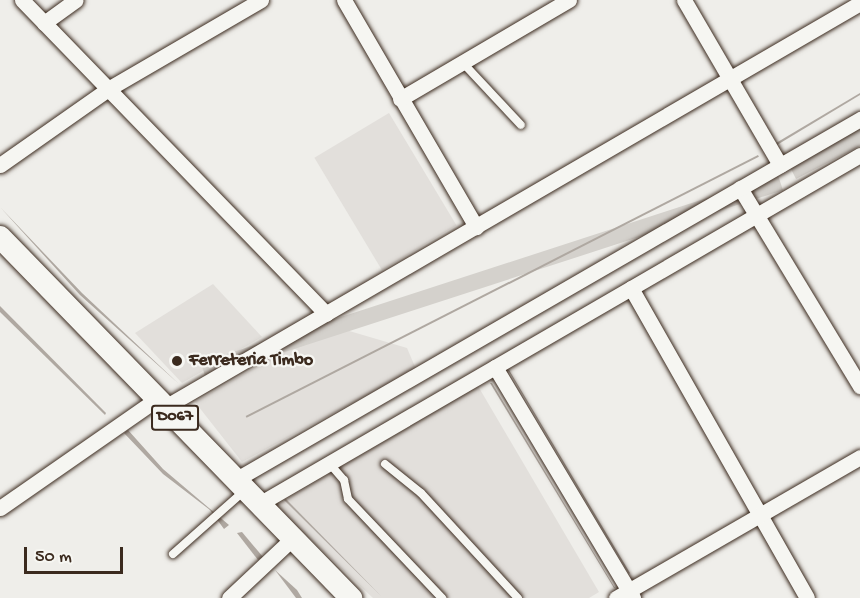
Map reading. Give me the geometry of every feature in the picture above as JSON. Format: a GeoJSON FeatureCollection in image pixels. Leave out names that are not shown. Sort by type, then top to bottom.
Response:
{"type":"FeatureCollection","features":[{"type":"Feature","properties":{"kind":"main road","name":"D067"},"geometry":{"type":"LineString","coordinates":[[0,237],[351,598]]}},
{"type":"Feature","properties":{"kind":"street"},"geometry":{"type":"LineString","coordinates":[[22,0],[326,314]]}},
{"type":"Feature","properties":{"kind":"street"},"geometry":{"type":"LineString","coordinates":[[44,23],[76,0]]}},
{"type":"Feature","properties":{"kind":"street"},"geometry":{"type":"LineString","coordinates":[[0,165],[108,89],[261,0]]}},
{"type":"Feature","properties":{"kind":"street"},"geometry":{"type":"LineString","coordinates":[[344,0],[476,227]]}},
{"type":"Feature","properties":{"kind":"street"},"geometry":{"type":"LineString","coordinates":[[400,99],[569,0]]}},
{"type":"Feature","properties":{"kind":"street"},"geometry":{"type":"LineString","coordinates":[[684,0],[780,165]]}},
{"type":"Feature","properties":{"kind":"street"},"geometry":{"type":"LineString","coordinates":[[0,508],[161,403],[326,314],[860,3]]}},
{"type":"Feature","properties":{"kind":"street"},"geometry":{"type":"LineString","coordinates":[[247,491],[740,188],[860,118]]}},
{"type":"Feature","properties":{"kind":"street"},"geometry":{"type":"LineString","coordinates":[[247,491],[329,463],[860,155]]}},
{"type":"Feature","properties":{"kind":"street"},"geometry":{"type":"LineString","coordinates":[[740,188],[860,386]]}},
{"type":"Feature","properties":{"kind":"street"},"geometry":{"type":"LineString","coordinates":[[631,288],[807,598]]}},
{"type":"Feature","properties":{"kind":"street"},"geometry":{"type":"LineString","coordinates":[[495,367],[626,596],[860,457]]}},
{"type":"Feature","properties":{"kind":"street"},"geometry":{"type":"LineString","coordinates":[[229,598],[293,538]]}},
{"type":"Feature","properties":{"kind":"lane"},"geometry":{"type":"LineString","coordinates":[[462,62],[521,125]]}},
{"type":"Feature","properties":{"kind":"lane"},"geometry":{"type":"LineString","coordinates":[[329,463],[344,480],[348,499],[442,598]]}},
{"type":"Feature","properties":{"kind":"lane"},"geometry":{"type":"LineString","coordinates":[[385,464],[421,493],[518,598]]}},
{"type":"Feature","properties":{"kind":"lane"},"geometry":{"type":"LineString","coordinates":[[173,554],[247,491]]}},
{"type":"Feature","properties":{"kind":"shaded area"},"geometry":{"type":"Polygon","coordinates":[[[860,93],[860,95],[777,145],[776,143],[860,93]]]}},
{"type":"Feature","properties":{"kind":"shaded area"},"geometry":{"type":"Polygon","coordinates":[[[389,113],[456,225],[382,270],[314,158],[389,113]]]}},
{"type":"Feature","properties":{"kind":"shaded area"},"geometry":{"type":"Polygon","coordinates":[[[860,125],[860,146],[796,179],[790,167],[860,125]]]}},
{"type":"Feature","properties":{"kind":"shaded area"},"geometry":{"type":"Polygon","coordinates":[[[758,155],[759,157],[247,418],[246,416],[758,155]]]}},
{"type":"Feature","properties":{"kind":"shaded area"},"geometry":{"type":"Polygon","coordinates":[[[778,175],[783,190],[206,378],[201,363],[778,175]]]}},
{"type":"Feature","properties":{"kind":"shaded area"},"geometry":{"type":"Polygon","coordinates":[[[0,207],[82,293],[179,384],[80,295],[0,207]]]}},
{"type":"Feature","properties":{"kind":"shaded area"},"geometry":{"type":"Polygon","coordinates":[[[213,284],[262,337],[182,383],[135,333],[213,284]]]}},
{"type":"Feature","properties":{"kind":"shaded area"},"geometry":{"type":"Polygon","coordinates":[[[0,306],[106,413],[105,415],[0,312],[0,306]]]}},
{"type":"Feature","properties":{"kind":"shaded area"},"geometry":{"type":"Polygon","coordinates":[[[329,325],[407,348],[416,369],[242,462],[195,402],[329,325]]]}},
{"type":"Feature","properties":{"kind":"shaded area"},"geometry":{"type":"Polygon","coordinates":[[[508,370],[630,573],[629,574],[508,370]]]}},
{"type":"Feature","properties":{"kind":"shaded area"},"geometry":{"type":"Polygon","coordinates":[[[490,383],[492,383],[615,588],[614,588],[490,383]]]}},
{"type":"Feature","properties":{"kind":"shaded area"},"geometry":{"type":"Polygon","coordinates":[[[478,386],[599,592],[589,598],[373,598],[275,506],[478,386]]]}},
{"type":"Feature","properties":{"kind":"shaded area"},"geometry":{"type":"Polygon","coordinates":[[[128,430],[163,469],[229,525],[224,529],[210,510],[163,474],[124,433],[128,430]]]}},
{"type":"Feature","properties":{"kind":"shaded area"},"geometry":{"type":"Polygon","coordinates":[[[286,499],[383,598],[284,500],[286,499]]]}},
{"type":"Feature","properties":{"kind":"shaded area"},"geometry":{"type":"Polygon","coordinates":[[[242,532],[263,557],[258,560],[237,533],[242,532]]]}},
{"type":"Feature","properties":{"kind":"shaded area"},"geometry":{"type":"Polygon","coordinates":[[[275,570],[297,590],[302,598],[296,598],[275,570]]]}},
{"type":"Feature","properties":{"kind":"place","name":"Ferreteria Timbo"},"geometry":{"type":"Point","coordinates":[177,361]}}]}
